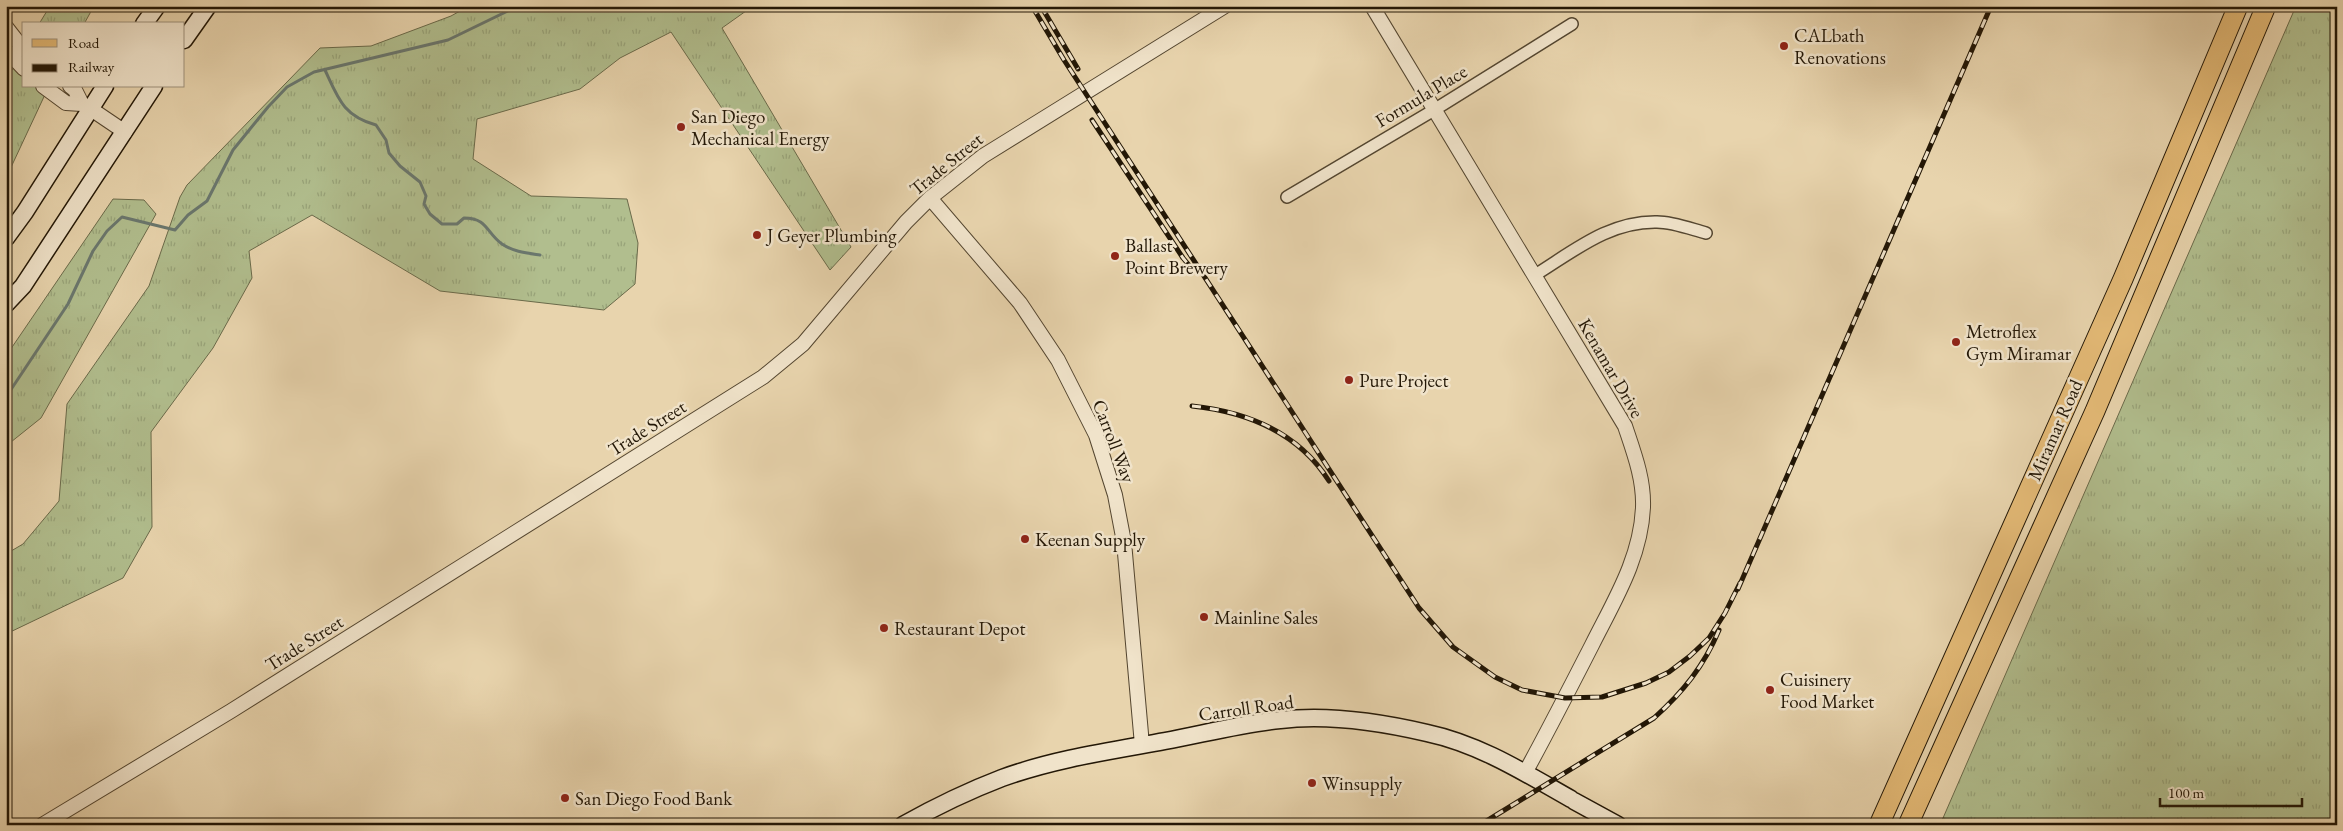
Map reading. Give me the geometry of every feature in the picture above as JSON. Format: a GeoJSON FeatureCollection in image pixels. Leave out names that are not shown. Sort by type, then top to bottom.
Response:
{"type":"FeatureCollection","features":[{"type":"Feature","properties":{"kind":"main road"},"geometry":{"type":"LineString","coordinates":[[145,22],[157,6]]}},
{"type":"Feature","properties":{"kind":"main road"},"geometry":{"type":"LineString","coordinates":[[185,39],[208,6]]}},
{"type":"Feature","properties":{"kind":"main road","name":"Miramar Road"},"geometry":{"type":"LineString","coordinates":[[1879,825],[2129,265],[2238,6]]}},
{"type":"Feature","properties":{"kind":"main road","name":"Miramar Road"},"geometry":{"type":"LineString","coordinates":[[1908,825],[2095,411],[2266,6]]}},
{"type":"Feature","properties":{"kind":"main road"},"geometry":{"type":"LineString","coordinates":[[6,238],[25,212],[87,106],[103,88]]}},
{"type":"Feature","properties":{"kind":"main road"},"geometry":{"type":"LineString","coordinates":[[6,304],[23,286],[153,88]]}},
{"type":"Feature","properties":{"kind":"main road","name":"Carroll Road"},"geometry":{"type":"LineString","coordinates":[[903,825],[942,804],[1003,778],[1056,762],[1281,719],[1332,719],[1378,723],[1429,733],[1462,744],[1512,765],[1618,825]]}},
{"type":"Feature","properties":{"kind":"street","name":"Trade Street"},"geometry":{"type":"LineString","coordinates":[[42,825],[231,711],[763,377],[809,338],[906,222],[930,198],[982,156],[1225,6]]}},
{"type":"Feature","properties":{"kind":"street","name":"Kenamar Drive"},"geometry":{"type":"LineString","coordinates":[[1372,6],[1625,426],[1639,468],[1643,506],[1638,544],[1626,576],[1556,717],[1525,773]]}},
{"type":"Feature","properties":{"kind":"street","name":"Formula Place"},"geometry":{"type":"LineString","coordinates":[[1287,197],[1434,110],[1572,24]]}},
{"type":"Feature","properties":{"kind":"street"},"geometry":{"type":"LineString","coordinates":[[6,28],[22,48]]}},
{"type":"Feature","properties":{"kind":"street"},"geometry":{"type":"LineString","coordinates":[[6,50],[22,67]]}},
{"type":"Feature","properties":{"kind":"street"},"geometry":{"type":"LineString","coordinates":[[47,88],[66,103],[87,106]]}},
{"type":"Feature","properties":{"kind":"street"},"geometry":{"type":"LineString","coordinates":[[72,88],[87,106],[125,132]]}},
{"type":"Feature","properties":{"kind":"street","name":"Carroll Way"},"geometry":{"type":"LineString","coordinates":[[930,198],[1020,303],[1058,360],[1096,435],[1115,495],[1124,542],[1142,745]]}},
{"type":"Feature","properties":{"kind":"street"},"geometry":{"type":"LineString","coordinates":[[1535,275],[1611,229],[1634,222],[1660,222],[1706,233]]}},
{"type":"Feature","properties":{"kind":"green space"},"geometry":{"type":"Polygon","coordinates":[[[50,6],[94,6],[85,22],[40,22],[50,6]]]}},
{"type":"Feature","properties":{"kind":"green space"},"geometry":{"type":"Polygon","coordinates":[[[469,6],[753,6],[722,28],[851,247],[830,270],[671,32],[620,58],[580,89],[477,119],[473,159],[531,196],[627,199],[638,243],[635,284],[604,310],[440,291],[312,215],[249,251],[252,278],[213,348],[151,432],[152,527],[123,578],[6,634],[6,554],[23,544],[59,501],[67,404],[149,286],[180,197],[187,185],[320,48],[371,46],[451,16],[469,6]]]}},
{"type":"Feature","properties":{"kind":"green space"},"geometry":{"type":"Polygon","coordinates":[[[2296,6],[2337,6],[2337,825],[1940,825],[2296,6]]]}},
{"type":"Feature","properties":{"kind":"green space"},"geometry":{"type":"Polygon","coordinates":[[[22,53],[22,88],[48,88],[6,178],[6,80],[22,53]]]}},
{"type":"Feature","properties":{"kind":"green space"},"geometry":{"type":"Polygon","coordinates":[[[113,199],[144,200],[156,214],[41,418],[6,446],[6,356],[113,199]]]}},
{"type":"Feature","properties":{"kind":"waterway"},"geometry":{"type":"LineString","coordinates":[[6,397],[68,304],[93,251],[107,231],[122,217],[175,230],[188,215],[207,201],[233,150],[287,87],[314,72],[448,40],[518,6]]}},
{"type":"Feature","properties":{"kind":"waterway"},"geometry":{"type":"LineString","coordinates":[[325,70],[343,105],[356,117],[376,125],[386,140],[389,153],[400,166],[420,182],[426,196],[424,204],[430,214],[442,224],[457,224],[464,218],[478,221],[507,247],[520,252],[540,255]]}},
{"type":"Feature","properties":{"kind":"railway"},"geometry":{"type":"LineString","coordinates":[[1032,6],[1064,60],[1419,608],[1453,647],[1495,677],[1522,690],[1565,698],[1602,697],[1646,683],[1669,672],[1690,656],[1709,638],[1725,613],[1740,583]]}},
{"type":"Feature","properties":{"kind":"railway"},"geometry":{"type":"LineString","coordinates":[[1041,6],[1078,69]]}},
{"type":"Feature","properties":{"kind":"railway"},"geometry":{"type":"LineString","coordinates":[[1738,589],[1991,6]]}},
{"type":"Feature","properties":{"kind":"railway"},"geometry":{"type":"LineString","coordinates":[[1092,120],[1183,258],[1193,270]]}},
{"type":"Feature","properties":{"kind":"railway"},"geometry":{"type":"LineString","coordinates":[[1192,406],[1233,413],[1270,427],[1302,449],[1317,464],[1329,481]]}},
{"type":"Feature","properties":{"kind":"railway"},"geometry":{"type":"LineString","coordinates":[[1480,825],[1654,718],[1692,678],[1707,655],[1719,630]]}},
{"type":"Feature","properties":{"kind":"place","name":"CALbath Renovations"},"geometry":{"type":"Point","coordinates":[1784,46]}},
{"type":"Feature","properties":{"kind":"place","name":"San Diego Mechanical Energy"},"geometry":{"type":"Point","coordinates":[681,127]}},
{"type":"Feature","properties":{"kind":"place","name":"J Geyer Plumbing"},"geometry":{"type":"Point","coordinates":[757,235]}},
{"type":"Feature","properties":{"kind":"place","name":"Ballast Point Brewery"},"geometry":{"type":"Point","coordinates":[1115,256]}},
{"type":"Feature","properties":{"kind":"place","name":"Metroflex Gym Miramar"},"geometry":{"type":"Point","coordinates":[1956,342]}},
{"type":"Feature","properties":{"kind":"place","name":"Pure Project"},"geometry":{"type":"Point","coordinates":[1349,380]}},
{"type":"Feature","properties":{"kind":"place","name":"Keenan Supply"},"geometry":{"type":"Point","coordinates":[1025,539]}},
{"type":"Feature","properties":{"kind":"place","name":"Mainline Sales"},"geometry":{"type":"Point","coordinates":[1204,617]}},
{"type":"Feature","properties":{"kind":"place","name":"Restaurant Depot"},"geometry":{"type":"Point","coordinates":[884,628]}},
{"type":"Feature","properties":{"kind":"place","name":"Cuisinery Food Market"},"geometry":{"type":"Point","coordinates":[1770,690]}},
{"type":"Feature","properties":{"kind":"place","name":"Winsupply"},"geometry":{"type":"Point","coordinates":[1312,783]}},
{"type":"Feature","properties":{"kind":"place","name":"San Diego Food Bank"},"geometry":{"type":"Point","coordinates":[565,798]}}]}
